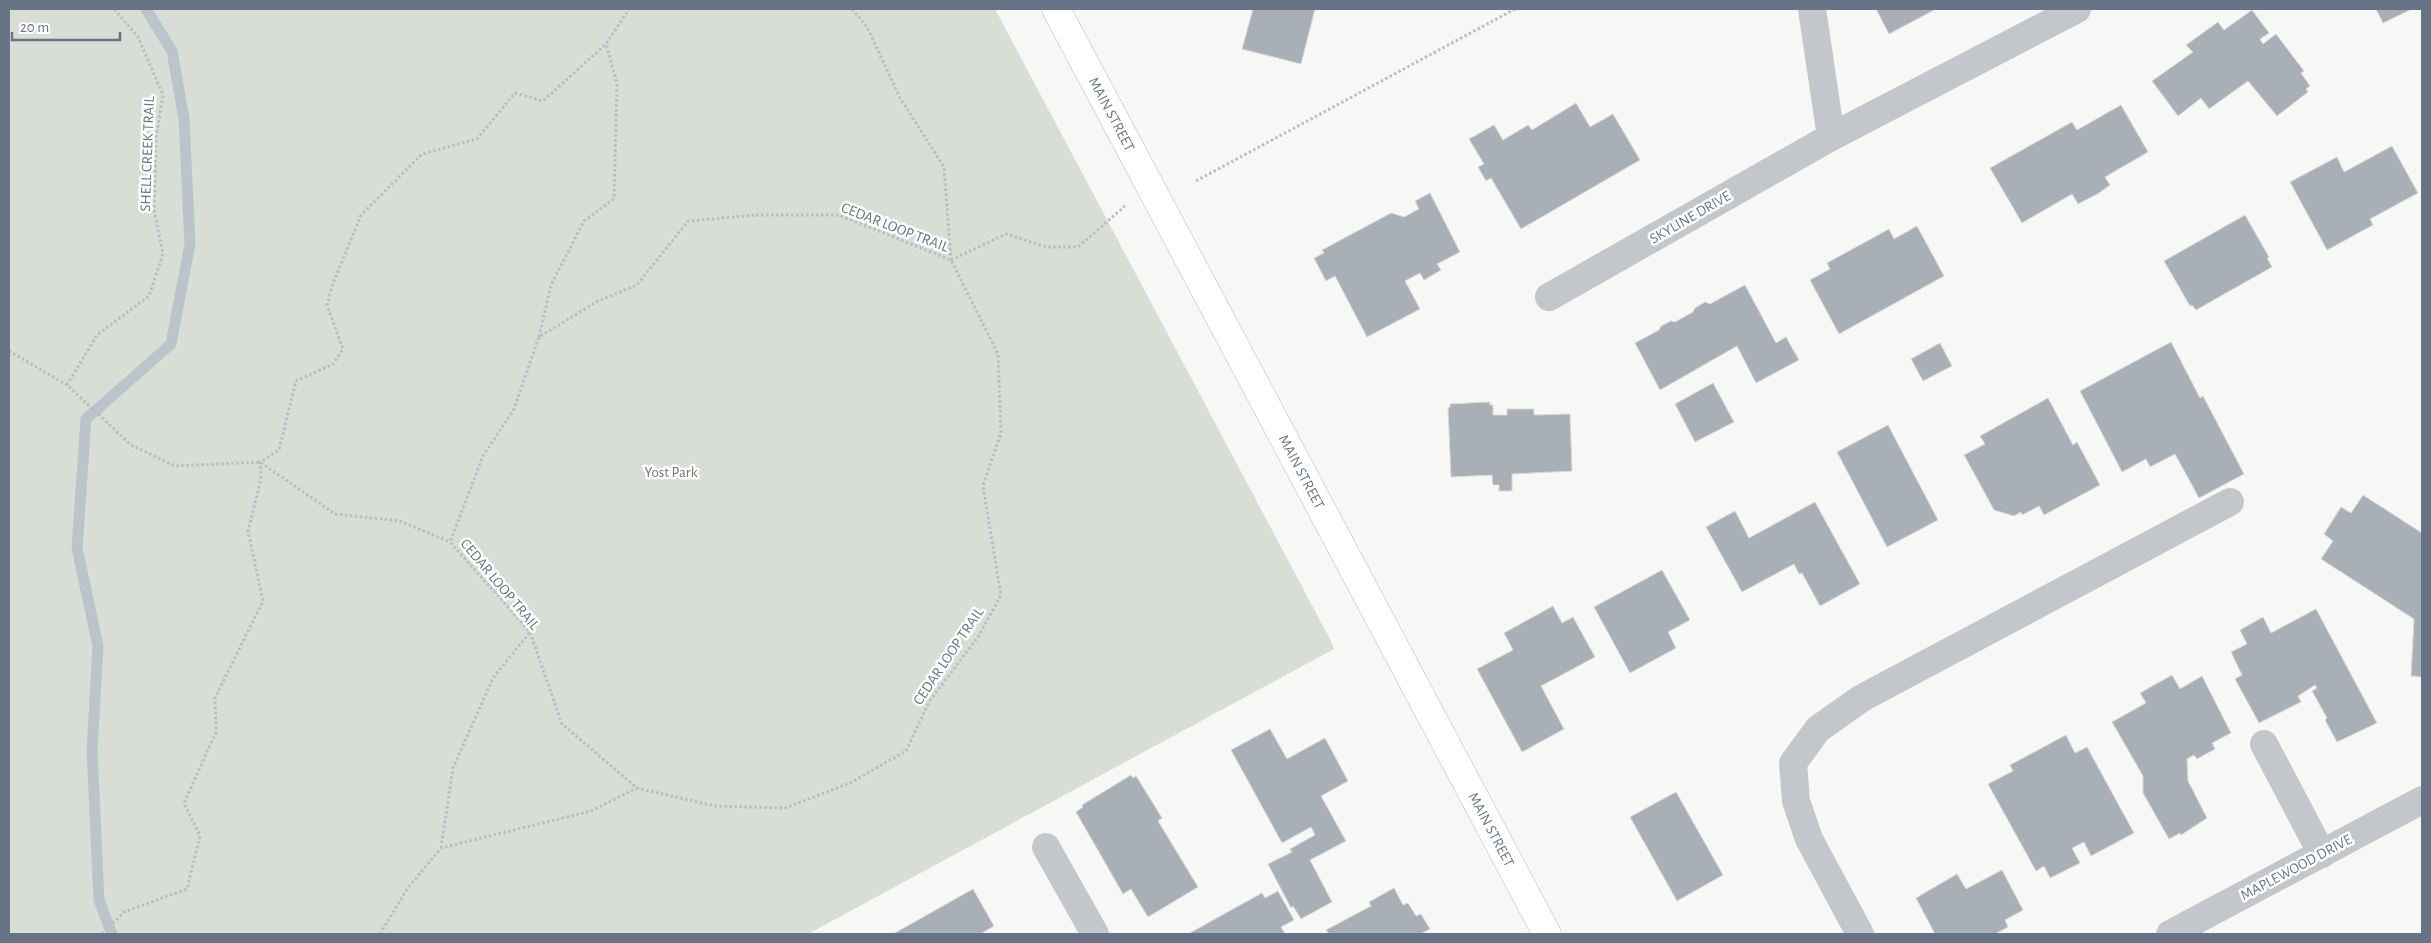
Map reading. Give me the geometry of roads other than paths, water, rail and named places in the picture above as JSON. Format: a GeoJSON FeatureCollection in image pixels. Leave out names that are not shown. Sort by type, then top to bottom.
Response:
{"type":"FeatureCollection","features":[{"type":"Feature","properties":{"kind":"main road","name":"MAIN STREET"},"geometry":{"type":"LineString","coordinates":[[1056,9],[1547,934]]}},
{"type":"Feature","properties":{"kind":"street"},"geometry":{"type":"LineString","coordinates":[[1812,9],[1831,136]]}},
{"type":"Feature","properties":{"kind":"street","name":"SKYLINE DRIVE"},"geometry":{"type":"LineString","coordinates":[[1550,297],[1831,136],[2077,9]]}},
{"type":"Feature","properties":{"kind":"street"},"geometry":{"type":"LineString","coordinates":[[1860,934],[1809,839],[1796,801],[1794,763],[1818,729],[1862,698],[2230,502]]}},
{"type":"Feature","properties":{"kind":"street"},"geometry":{"type":"LineString","coordinates":[[2264,744],[2322,854]]}},
{"type":"Feature","properties":{"kind":"street","name":"MAPLEWOOD DRIVE"},"geometry":{"type":"LineString","coordinates":[[2185,931],[2422,800]]}},
{"type":"Feature","properties":{"kind":"street"},"geometry":{"type":"LineString","coordinates":[[1046,846],[1096,934]]}},
{"type":"Feature","properties":{"kind":"waterway"},"geometry":{"type":"LineString","coordinates":[[112,934],[99,900],[92,751],[98,646],[77,548],[86,419],[171,344],[190,244],[184,119],[172,51],[146,9]]}},
{"type":"Feature","properties":{"kind":"park label","name":"Yost Park"},"geometry":{"type":"Point","coordinates":[671,472]}}]}
